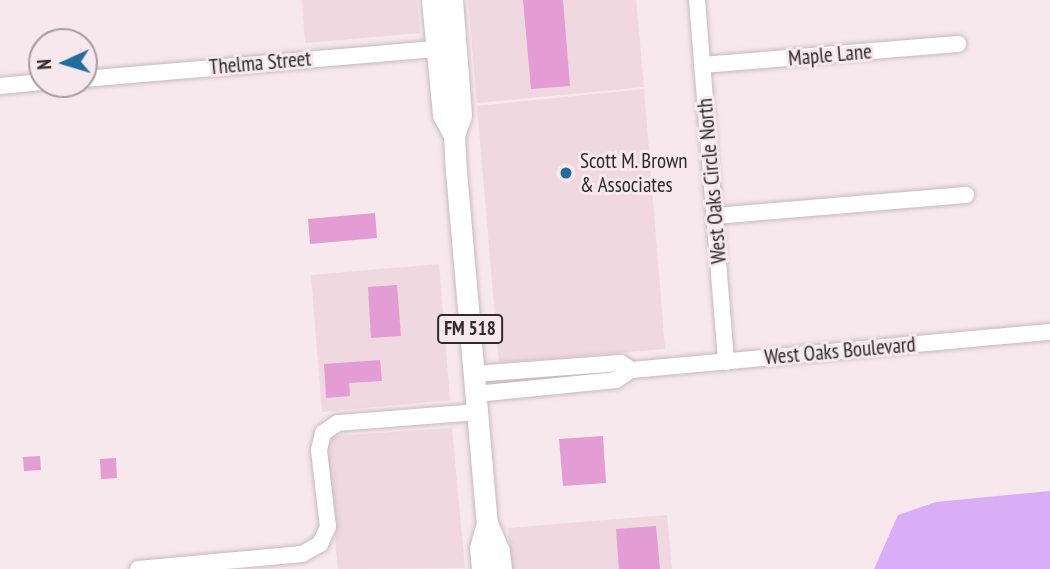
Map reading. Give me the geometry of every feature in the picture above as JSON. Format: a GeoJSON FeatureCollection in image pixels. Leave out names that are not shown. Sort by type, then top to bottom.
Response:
{"type":"FeatureCollection","features":[{"type":"Feature","properties":{"kind":"main road","name":"FM 518"},"geometry":{"type":"LineString","coordinates":[[432,0],[443,115],[454,135],[487,523],[499,551],[501,569]]}},
{"type":"Feature","properties":{"kind":"main road","name":"FM 518"},"geometry":{"type":"LineString","coordinates":[[452,0],[461,115],[454,135]]}},
{"type":"Feature","properties":{"kind":"main road","name":"FM 518"},"geometry":{"type":"LineString","coordinates":[[482,569],[480,548],[487,523]]}},
{"type":"Feature","properties":{"kind":"street","name":"West Oaks Circle North"},"geometry":{"type":"LineString","coordinates":[[697,0],[726,362]]}},
{"type":"Feature","properties":{"kind":"street","name":"Maple Lane"},"geometry":{"type":"LineString","coordinates":[[702,65],[958,44]]}},
{"type":"Feature","properties":{"kind":"street","name":"Thelma Street"},"geometry":{"type":"LineString","coordinates":[[98,78],[435,48]]}},
{"type":"Feature","properties":{"kind":"street"},"geometry":{"type":"LineString","coordinates":[[0,86],[28,83]]}},
{"type":"Feature","properties":{"kind":"street"},"geometry":{"type":"LineString","coordinates":[[715,216],[966,195]]}},
{"type":"Feature","properties":{"kind":"street","name":"West Oaks Boulevard"},"geometry":{"type":"LineString","coordinates":[[476,393],[616,380],[631,370],[1050,332]]}},
{"type":"Feature","properties":{"kind":"street","name":"West Oaks Boulevard"},"geometry":{"type":"LineString","coordinates":[[476,393],[574,367],[621,363],[631,370]]}},
{"type":"Feature","properties":{"kind":"street"},"geometry":{"type":"LineString","coordinates":[[574,367],[576,383]]}},
{"type":"Feature","properties":{"kind":"street"},"geometry":{"type":"LineString","coordinates":[[138,569],[302,554],[320,544],[328,527],[320,450],[323,433],[338,423],[476,393]]}},
{"type":"Feature","properties":{"kind":"shaded area"},"geometry":{"type":"Polygon","coordinates":[[[302,0],[417,0],[420,33],[305,43],[302,0]]]}},
{"type":"Feature","properties":{"kind":"shaded area"},"geometry":{"type":"Polygon","coordinates":[[[468,0],[636,0],[644,87],[477,103],[468,0]]]}},
{"type":"Feature","properties":{"kind":"shaded area"},"geometry":{"type":"Polygon","coordinates":[[[644,89],[665,349],[499,363],[477,106],[644,89]]]}},
{"type":"Feature","properties":{"kind":"shaded area"},"geometry":{"type":"Polygon","coordinates":[[[439,264],[450,400],[322,412],[311,275],[439,264]]]}},
{"type":"Feature","properties":{"kind":"shaded area"},"geometry":{"type":"Polygon","coordinates":[[[452,428],[465,568],[338,569],[326,446],[334,436],[452,428]]]}},
{"type":"Feature","properties":{"kind":"shaded area"},"geometry":{"type":"Polygon","coordinates":[[[1050,491],[1050,569],[874,569],[898,515],[936,502],[1050,491]]]}},
{"type":"Feature","properties":{"kind":"shaded area"},"geometry":{"type":"Polygon","coordinates":[[[667,515],[672,569],[512,569],[508,528],[667,515]]]}},
{"type":"Feature","properties":{"kind":"building"},"geometry":{"type":"Polygon","coordinates":[[[523,0],[563,0],[570,86],[531,89],[523,0]]]}},
{"type":"Feature","properties":{"kind":"building"},"geometry":{"type":"Polygon","coordinates":[[[375,213],[377,238],[310,244],[308,219],[375,213]]]}},
{"type":"Feature","properties":{"kind":"building"},"geometry":{"type":"Polygon","coordinates":[[[397,285],[401,336],[371,338],[368,287],[397,285]]]}},
{"type":"Feature","properties":{"kind":"building"},"geometry":{"type":"Polygon","coordinates":[[[380,360],[382,381],[349,383],[350,396],[326,398],[324,364],[380,360]]]}},
{"type":"Feature","properties":{"kind":"building"},"geometry":{"type":"Polygon","coordinates":[[[603,436],[606,483],[563,486],[559,439],[603,436]]]}},
{"type":"Feature","properties":{"kind":"building"},"geometry":{"type":"Polygon","coordinates":[[[40,456],[41,470],[24,471],[23,457],[40,456]]]}},
{"type":"Feature","properties":{"kind":"building"},"geometry":{"type":"Polygon","coordinates":[[[116,458],[117,478],[101,479],[100,459],[116,458]]]}},
{"type":"Feature","properties":{"kind":"building"},"geometry":{"type":"Polygon","coordinates":[[[656,526],[660,569],[619,569],[616,529],[656,526]]]}},
{"type":"Feature","properties":{"kind":"place","name":"Scott M. Brown & Associates"},"geometry":{"type":"Point","coordinates":[566,173]}}]}
